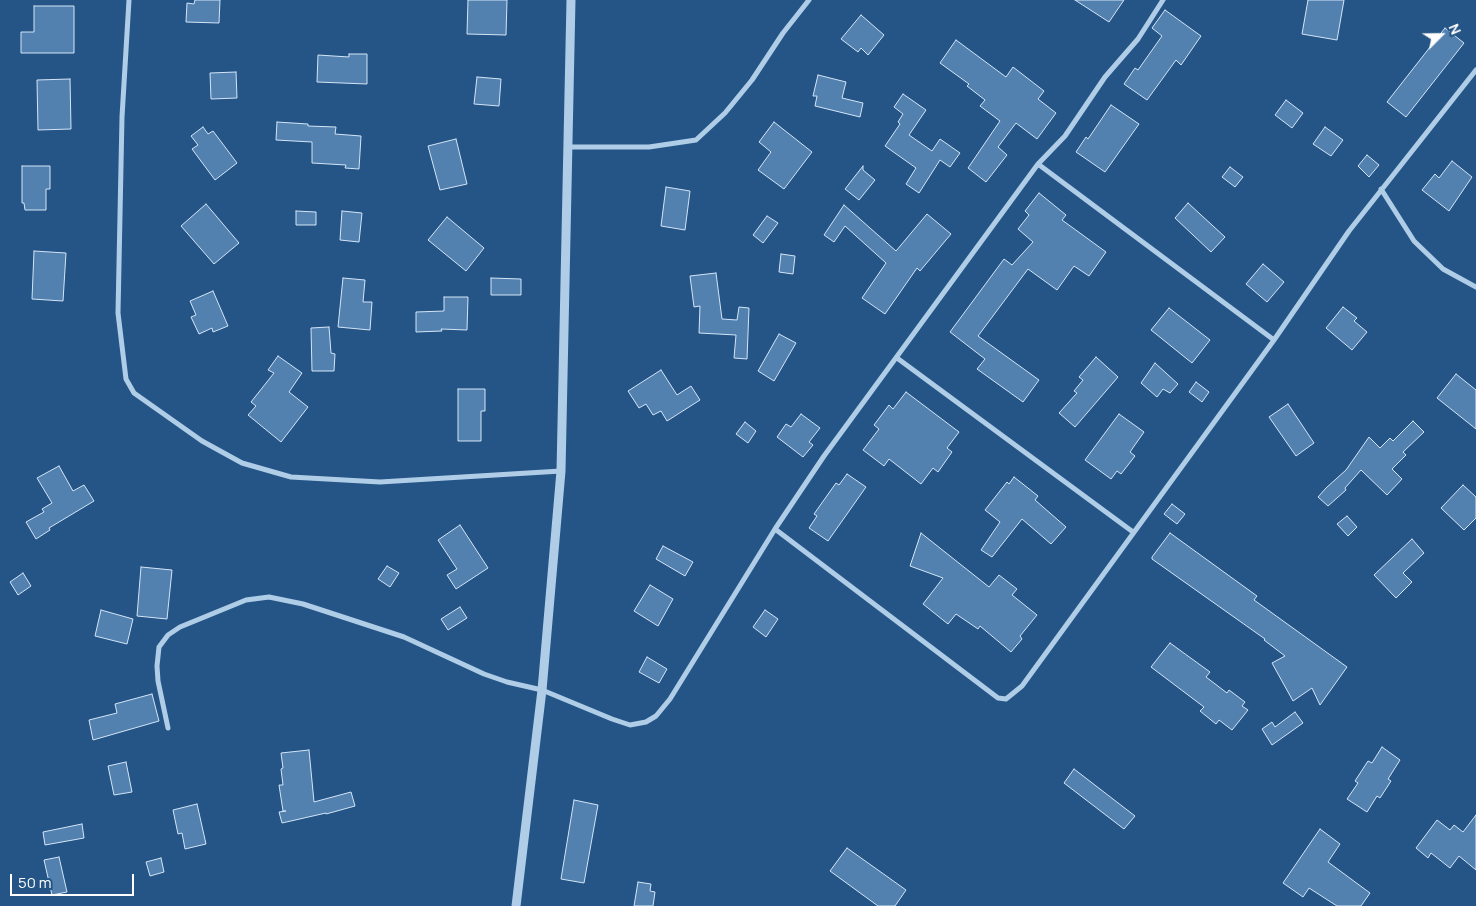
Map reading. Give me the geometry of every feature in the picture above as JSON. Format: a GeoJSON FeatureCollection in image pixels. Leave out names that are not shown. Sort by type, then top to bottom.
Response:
{"type":"FeatureCollection","features":[{"type":"Feature","properties":{"kind":"street"},"geometry":{"type":"LineString","coordinates":[[129,0],[122,117],[118,314],[126,379],[134,393],[202,441],[242,463],[291,477],[380,482],[561,471]]}},
{"type":"Feature","properties":{"kind":"street"},"geometry":{"type":"LineString","coordinates":[[516,906],[542,690],[561,471],[571,0]]}},
{"type":"Feature","properties":{"kind":"street"},"geometry":{"type":"LineString","coordinates":[[568,147],[648,147],[696,140],[725,113],[809,0]]}},
{"type":"Feature","properties":{"kind":"street"},"geometry":{"type":"LineString","coordinates":[[168,728],[158,681],[157,666],[160,647],[168,635],[180,627],[246,600],[269,597],[303,604],[404,637],[484,674],[507,682],[542,690],[630,725],[646,722],[652,718],[670,699],[775,530],[824,456],[1038,164],[1065,136],[1106,77],[1138,39],[1163,0]]}},
{"type":"Feature","properties":{"kind":"street"},"geometry":{"type":"LineString","coordinates":[[775,530],[998,698],[1006,699],[1022,686],[1274,340],[1349,231],[1476,70]]}},
{"type":"Feature","properties":{"kind":"street"},"geometry":{"type":"LineString","coordinates":[[1038,164],[1274,340]]}},
{"type":"Feature","properties":{"kind":"street"},"geometry":{"type":"LineString","coordinates":[[1381,189],[1414,241],[1443,269],[1476,287]]}},
{"type":"Feature","properties":{"kind":"street"},"geometry":{"type":"LineString","coordinates":[[897,358],[1133,532]]}},
{"type":"Feature","properties":{"kind":"building"},"geometry":{"type":"Polygon","coordinates":[[[195,0],[220,0],[219,23],[186,22],[187,3],[194,4],[195,0]]]}},
{"type":"Feature","properties":{"kind":"building"},"geometry":{"type":"Polygon","coordinates":[[[468,0],[507,0],[506,35],[467,34],[468,0]]]}},
{"type":"Feature","properties":{"kind":"building"},"geometry":{"type":"Polygon","coordinates":[[[1075,0],[1124,0],[1109,22],[1075,0]]]}},
{"type":"Feature","properties":{"kind":"building"},"geometry":{"type":"Polygon","coordinates":[[[1308,0],[1344,0],[1337,40],[1302,34],[1308,0]]]}},
{"type":"Feature","properties":{"kind":"building"},"geometry":{"type":"Polygon","coordinates":[[[34,6],[74,6],[74,53],[21,53],[21,32],[34,32],[34,6]]]}},
{"type":"Feature","properties":{"kind":"building"},"geometry":{"type":"Polygon","coordinates":[[[1165,10],[1201,36],[1181,65],[1176,60],[1147,100],[1124,84],[1135,68],[1138,70],[1162,36],[1152,28],[1165,10]]]}},
{"type":"Feature","properties":{"kind":"building"},"geometry":{"type":"Polygon","coordinates":[[[861,15],[884,35],[868,55],[861,48],[858,52],[841,39],[861,15]]]}},
{"type":"Feature","properties":{"kind":"building"},"geometry":{"type":"Polygon","coordinates":[[[1445,28],[1464,43],[1406,117],[1387,102],[1445,28]]]}},
{"type":"Feature","properties":{"kind":"building"},"geometry":{"type":"Polygon","coordinates":[[[956,40],[1006,77],[1013,67],[1044,91],[1038,99],[1056,113],[1037,139],[1016,123],[998,147],[1007,155],[986,182],[968,168],[1000,121],[980,106],[985,100],[967,86],[969,84],[940,63],[956,40]]]}},
{"type":"Feature","properties":{"kind":"building"},"geometry":{"type":"Polygon","coordinates":[[[349,54],[367,54],[367,84],[317,82],[318,55],[349,57],[349,54]]]}},
{"type":"Feature","properties":{"kind":"building"},"geometry":{"type":"Polygon","coordinates":[[[236,72],[237,98],[211,99],[210,73],[236,72]]]}},
{"type":"Feature","properties":{"kind":"building"},"geometry":{"type":"Polygon","coordinates":[[[818,75],[846,82],[842,98],[863,103],[860,117],[815,106],[817,96],[813,96],[818,75]]]}},
{"type":"Feature","properties":{"kind":"building"},"geometry":{"type":"Polygon","coordinates":[[[477,77],[501,79],[499,106],[474,104],[477,77]]]}},
{"type":"Feature","properties":{"kind":"building"},"geometry":{"type":"Polygon","coordinates":[[[70,79],[71,129],[38,130],[37,80],[70,79]]]}},
{"type":"Feature","properties":{"kind":"building"},"geometry":{"type":"Polygon","coordinates":[[[903,94],[926,110],[909,135],[932,151],[940,139],[960,153],[950,167],[940,160],[919,193],[906,184],[916,168],[885,146],[900,124],[898,122],[903,114],[894,107],[903,94]]]}},
{"type":"Feature","properties":{"kind":"building"},"geometry":{"type":"Polygon","coordinates":[[[1286,100],[1303,113],[1292,128],[1275,115],[1286,100]]]}},
{"type":"Feature","properties":{"kind":"building"},"geometry":{"type":"Polygon","coordinates":[[[1111,105],[1139,124],[1105,172],[1076,152],[1086,137],[1088,139],[1111,105]]]}},
{"type":"Feature","properties":{"kind":"building"},"geometry":{"type":"Polygon","coordinates":[[[277,122],[336,127],[335,134],[361,136],[359,169],[345,168],[346,165],[312,163],[312,142],[276,140],[277,122]]]}},
{"type":"Feature","properties":{"kind":"building"},"geometry":{"type":"Polygon","coordinates":[[[774,122],[812,152],[784,189],[758,170],[771,152],[759,142],[774,122]]]}},
{"type":"Feature","properties":{"kind":"building"},"geometry":{"type":"Polygon","coordinates":[[[203,127],[208,134],[213,131],[237,163],[215,180],[192,149],[198,145],[191,136],[203,127]]]}},
{"type":"Feature","properties":{"kind":"building"},"geometry":{"type":"Polygon","coordinates":[[[1325,127],[1343,140],[1331,156],[1313,144],[1325,127]]]}},
{"type":"Feature","properties":{"kind":"building"},"geometry":{"type":"Polygon","coordinates":[[[456,139],[467,184],[440,190],[428,146],[456,139]]]}},
{"type":"Feature","properties":{"kind":"building"},"geometry":{"type":"Polygon","coordinates":[[[1367,155],[1379,165],[1369,177],[1358,166],[1367,155]]]}},
{"type":"Feature","properties":{"kind":"building"},"geometry":{"type":"Polygon","coordinates":[[[1452,161],[1472,177],[1449,211],[1422,190],[1435,174],[1439,178],[1452,161]]]}},
{"type":"Feature","properties":{"kind":"building"},"geometry":{"type":"Polygon","coordinates":[[[22,166],[50,166],[50,189],[46,189],[46,210],[25,210],[24,203],[22,203],[22,166]]]}},
{"type":"Feature","properties":{"kind":"building"},"geometry":{"type":"Polygon","coordinates":[[[863,166],[863,170],[875,180],[859,200],[845,189],[863,166]]]}},
{"type":"Feature","properties":{"kind":"building"},"geometry":{"type":"Polygon","coordinates":[[[1230,167],[1243,177],[1235,187],[1222,177],[1230,167]]]}},
{"type":"Feature","properties":{"kind":"building"},"geometry":{"type":"Polygon","coordinates":[[[666,187],[690,191],[685,230],[661,226],[666,187]]]}},
{"type":"Feature","properties":{"kind":"building"},"geometry":{"type":"Polygon","coordinates":[[[1039,193],[1066,215],[1062,220],[1106,252],[1089,276],[1074,266],[1057,290],[1028,269],[978,336],[1039,380],[1023,402],[977,369],[985,359],[950,332],[1004,259],[1012,265],[1033,242],[1018,229],[1029,215],[1025,211],[1039,193]]]}},
{"type":"Feature","properties":{"kind":"building"},"geometry":{"type":"Polygon","coordinates":[[[1188,203],[1225,237],[1211,252],[1175,218],[1188,203]]]}},
{"type":"Feature","properties":{"kind":"building"},"geometry":{"type":"Polygon","coordinates":[[[206,204],[239,243],[214,264],[181,226],[206,204]]]}},
{"type":"Feature","properties":{"kind":"building"},"geometry":{"type":"Polygon","coordinates":[[[844,205],[896,251],[927,214],[951,234],[920,271],[917,268],[885,314],[862,298],[886,263],[845,226],[834,242],[824,235],[844,205]]]}},
{"type":"Feature","properties":{"kind":"building"},"geometry":{"type":"Polygon","coordinates":[[[296,211],[316,212],[316,225],[296,225],[296,211]]]}},
{"type":"Feature","properties":{"kind":"building"},"geometry":{"type":"Polygon","coordinates":[[[342,211],[362,213],[359,242],[340,240],[342,211]]]}},
{"type":"Feature","properties":{"kind":"building"},"geometry":{"type":"Polygon","coordinates":[[[767,216],[778,223],[763,243],[753,235],[767,216]]]}},
{"type":"Feature","properties":{"kind":"building"},"geometry":{"type":"Polygon","coordinates":[[[447,217],[484,248],[466,271],[428,240],[447,217]]]}},
{"type":"Feature","properties":{"kind":"building"},"geometry":{"type":"Polygon","coordinates":[[[34,251],[66,253],[63,301],[32,299],[34,251]]]}},
{"type":"Feature","properties":{"kind":"building"},"geometry":{"type":"Polygon","coordinates":[[[781,254],[795,256],[793,274],[779,272],[781,254]]]}},
{"type":"Feature","properties":{"kind":"building"},"geometry":{"type":"Polygon","coordinates":[[[1263,264],[1284,282],[1267,302],[1246,284],[1263,264]]]}},
{"type":"Feature","properties":{"kind":"building"},"geometry":{"type":"Polygon","coordinates":[[[716,273],[722,319],[737,320],[739,307],[749,308],[747,359],[734,358],[736,335],[699,333],[700,306],[694,307],[690,276],[716,273]]]}},
{"type":"Feature","properties":{"kind":"building"},"geometry":{"type":"Polygon","coordinates":[[[343,278],[365,280],[363,302],[372,302],[370,330],[338,327],[343,278]]]}},
{"type":"Feature","properties":{"kind":"building"},"geometry":{"type":"Polygon","coordinates":[[[491,278],[521,279],[521,295],[491,295],[491,278]]]}},
{"type":"Feature","properties":{"kind":"building"},"geometry":{"type":"Polygon","coordinates":[[[213,291],[228,326],[213,332],[212,328],[199,334],[191,317],[196,315],[190,301],[213,291]]]}},
{"type":"Feature","properties":{"kind":"building"},"geometry":{"type":"Polygon","coordinates":[[[444,297],[468,297],[467,330],[441,329],[442,331],[416,332],[416,312],[444,311],[444,297]]]}},
{"type":"Feature","properties":{"kind":"building"},"geometry":{"type":"Polygon","coordinates":[[[1343,307],[1357,318],[1354,321],[1367,332],[1352,350],[1326,328],[1343,307]]]}},
{"type":"Feature","properties":{"kind":"building"},"geometry":{"type":"Polygon","coordinates":[[[1169,308],[1210,340],[1192,363],[1151,330],[1169,308]]]}},
{"type":"Feature","properties":{"kind":"building"},"geometry":{"type":"Polygon","coordinates":[[[329,327],[331,353],[335,354],[334,371],[312,371],[311,328],[329,327]]]}},
{"type":"Feature","properties":{"kind":"building"},"geometry":{"type":"Polygon","coordinates":[[[779,334],[796,343],[774,381],[758,371],[779,334]]]}},
{"type":"Feature","properties":{"kind":"building"},"geometry":{"type":"Polygon","coordinates":[[[278,356],[302,373],[289,392],[308,407],[281,442],[248,415],[256,406],[251,402],[274,373],[268,370],[278,356]]]}},
{"type":"Feature","properties":{"kind":"building"},"geometry":{"type":"Polygon","coordinates":[[[1096,357],[1118,377],[1075,427],[1059,413],[1077,393],[1074,391],[1083,380],[1079,377],[1096,357]]]}},
{"type":"Feature","properties":{"kind":"building"},"geometry":{"type":"Polygon","coordinates":[[[1155,363],[1178,384],[1170,393],[1163,389],[1157,397],[1141,383],[1155,363]]]}},
{"type":"Feature","properties":{"kind":"building"},"geometry":{"type":"Polygon","coordinates":[[[661,370],[677,395],[691,386],[700,400],[667,421],[661,411],[653,415],[646,404],[639,408],[628,391],[661,370]]]}},
{"type":"Feature","properties":{"kind":"building"},"geometry":{"type":"Polygon","coordinates":[[[1456,374],[1476,390],[1476,429],[1437,398],[1456,374]]]}},
{"type":"Feature","properties":{"kind":"building"},"geometry":{"type":"Polygon","coordinates":[[[1196,382],[1209,392],[1202,402],[1189,392],[1196,382]]]}},
{"type":"Feature","properties":{"kind":"building"},"geometry":{"type":"Polygon","coordinates":[[[458,389],[485,389],[485,411],[481,411],[481,441],[458,441],[458,389]]]}},
{"type":"Feature","properties":{"kind":"building"},"geometry":{"type":"Polygon","coordinates":[[[906,392],[959,432],[947,448],[952,452],[938,472],[933,468],[921,484],[889,459],[884,466],[863,450],[879,429],[874,425],[889,405],[893,409],[906,392]]]}},
{"type":"Feature","properties":{"kind":"building"},"geometry":{"type":"Polygon","coordinates":[[[1288,404],[1314,443],[1296,456],[1269,417],[1288,404]]]}},
{"type":"Feature","properties":{"kind":"building"},"geometry":{"type":"Polygon","coordinates":[[[801,414],[820,428],[809,442],[813,445],[803,457],[777,437],[786,424],[791,427],[801,414]]]}},
{"type":"Feature","properties":{"kind":"building"},"geometry":{"type":"Polygon","coordinates":[[[1119,414],[1144,432],[1130,452],[1135,456],[1121,474],[1117,471],[1111,479],[1085,460],[1119,414]]]}},
{"type":"Feature","properties":{"kind":"building"},"geometry":{"type":"Polygon","coordinates":[[[1413,421],[1424,432],[1403,452],[1406,455],[1392,469],[1402,479],[1387,495],[1361,470],[1345,488],[1346,490],[1328,506],[1318,497],[1346,470],[1369,437],[1380,448],[1390,438],[1393,441],[1413,421]]]}},
{"type":"Feature","properties":{"kind":"building"},"geometry":{"type":"Polygon","coordinates":[[[745,422],[756,431],[748,443],[736,434],[745,422]]]}},
{"type":"Feature","properties":{"kind":"building"},"geometry":{"type":"Polygon","coordinates":[[[59,466],[73,491],[84,485],[94,501],[49,528],[50,530],[36,539],[26,522],[44,512],[42,509],[52,503],[37,478],[59,466]]]}},
{"type":"Feature","properties":{"kind":"building"},"geometry":{"type":"Polygon","coordinates":[[[847,474],[866,487],[828,541],[809,528],[817,516],[814,514],[836,483],[839,485],[847,474]]]}},
{"type":"Feature","properties":{"kind":"building"},"geometry":{"type":"Polygon","coordinates":[[[1014,477],[1038,496],[1035,500],[1066,527],[1051,544],[1022,519],[992,557],[981,550],[1000,522],[985,510],[1007,482],[1009,484],[1014,477]]]}},
{"type":"Feature","properties":{"kind":"building"},"geometry":{"type":"Polygon","coordinates":[[[1463,485],[1476,497],[1476,518],[1464,530],[1441,508],[1463,485]]]}},
{"type":"Feature","properties":{"kind":"building"},"geometry":{"type":"Polygon","coordinates":[[[1172,504],[1185,514],[1177,524],[1164,514],[1172,504]]]}},
{"type":"Feature","properties":{"kind":"building"},"geometry":{"type":"Polygon","coordinates":[[[1347,516],[1357,527],[1348,536],[1337,524],[1347,516]]]}},
{"type":"Feature","properties":{"kind":"building"},"geometry":{"type":"Polygon","coordinates":[[[460,525],[488,568],[456,589],[447,575],[457,569],[438,540],[460,525]]]}},
{"type":"Feature","properties":{"kind":"building"},"geometry":{"type":"Polygon","coordinates":[[[921,533],[989,587],[999,575],[1017,589],[1012,595],[1037,615],[1020,636],[1022,639],[1011,652],[980,626],[978,629],[956,614],[948,624],[923,604],[943,578],[910,566],[921,533]]]}},
{"type":"Feature","properties":{"kind":"building"},"geometry":{"type":"Polygon","coordinates":[[[1170,533],[1257,596],[1254,600],[1347,667],[1320,705],[1312,688],[1293,701],[1272,663],[1285,656],[1265,639],[1152,559],[1170,533]]]}},
{"type":"Feature","properties":{"kind":"building"},"geometry":{"type":"Polygon","coordinates":[[[1412,539],[1424,553],[1403,573],[1412,582],[1396,598],[1374,575],[1412,539]]]}},
{"type":"Feature","properties":{"kind":"building"},"geometry":{"type":"Polygon","coordinates":[[[663,546],[693,562],[685,576],[656,559],[663,546]]]}},
{"type":"Feature","properties":{"kind":"building"},"geometry":{"type":"Polygon","coordinates":[[[387,566],[399,573],[390,587],[378,579],[387,566]]]}},
{"type":"Feature","properties":{"kind":"building"},"geometry":{"type":"Polygon","coordinates":[[[141,567],[172,570],[167,619],[137,616],[141,567]]]}},
{"type":"Feature","properties":{"kind":"building"},"geometry":{"type":"Polygon","coordinates":[[[23,573],[31,586],[18,595],[10,582],[23,573]]]}},
{"type":"Feature","properties":{"kind":"building"},"geometry":{"type":"Polygon","coordinates":[[[650,585],[673,599],[658,626],[634,611],[650,585]]]}},
{"type":"Feature","properties":{"kind":"building"},"geometry":{"type":"Polygon","coordinates":[[[460,607],[467,618],[448,630],[441,619],[460,607]]]}},
{"type":"Feature","properties":{"kind":"building"},"geometry":{"type":"Polygon","coordinates":[[[101,610],[133,619],[127,644],[95,636],[101,610]]]}},
{"type":"Feature","properties":{"kind":"building"},"geometry":{"type":"Polygon","coordinates":[[[765,610],[778,619],[766,637],[753,627],[765,610]]]}},
{"type":"Feature","properties":{"kind":"building"},"geometry":{"type":"Polygon","coordinates":[[[1170,643],[1210,672],[1206,677],[1227,693],[1229,690],[1245,702],[1242,706],[1248,710],[1232,730],[1219,720],[1216,724],[1200,711],[1204,707],[1151,667],[1170,643]]]}},
{"type":"Feature","properties":{"kind":"building"},"geometry":{"type":"Polygon","coordinates":[[[647,657],[667,669],[659,683],[639,672],[647,657]]]}},
{"type":"Feature","properties":{"kind":"building"},"geometry":{"type":"Polygon","coordinates":[[[152,694],[159,721],[93,740],[89,720],[117,713],[115,704],[152,694]]]}},
{"type":"Feature","properties":{"kind":"building"},"geometry":{"type":"Polygon","coordinates":[[[1295,712],[1303,723],[1272,745],[1262,729],[1272,722],[1275,727],[1295,712]]]}},
{"type":"Feature","properties":{"kind":"building"},"geometry":{"type":"Polygon","coordinates":[[[1382,747],[1400,760],[1388,779],[1391,781],[1380,798],[1377,796],[1367,812],[1347,799],[1358,783],[1355,781],[1368,761],[1372,763],[1382,747]]]}},
{"type":"Feature","properties":{"kind":"building"},"geometry":{"type":"Polygon","coordinates":[[[309,750],[314,802],[351,792],[355,806],[282,823],[279,812],[286,811],[283,811],[279,785],[283,785],[281,753],[309,750]]]}},
{"type":"Feature","properties":{"kind":"building"},"geometry":{"type":"Polygon","coordinates":[[[126,762],[132,792],[114,795],[108,766],[126,762]]]}},
{"type":"Feature","properties":{"kind":"building"},"geometry":{"type":"Polygon","coordinates":[[[1074,769],[1135,816],[1124,829],[1064,783],[1074,769]]]}},
{"type":"Feature","properties":{"kind":"building"},"geometry":{"type":"Polygon","coordinates":[[[574,800],[598,805],[584,883],[561,879],[574,800]]]}},
{"type":"Feature","properties":{"kind":"building"},"geometry":{"type":"Polygon","coordinates":[[[197,804],[206,844],[185,849],[182,833],[178,834],[173,810],[197,804]]]}},
{"type":"Feature","properties":{"kind":"building"},"geometry":{"type":"Polygon","coordinates":[[[1476,815],[1476,870],[1459,856],[1450,868],[1431,853],[1428,858],[1416,848],[1437,820],[1450,830],[1454,825],[1463,832],[1476,815]]]}},
{"type":"Feature","properties":{"kind":"building"},"geometry":{"type":"Polygon","coordinates":[[[82,824],[84,838],[45,845],[43,832],[82,824]]]}},
{"type":"Feature","properties":{"kind":"building"},"geometry":{"type":"Polygon","coordinates":[[[1320,829],[1340,844],[1328,862],[1370,893],[1361,906],[1337,906],[1309,888],[1303,897],[1283,883],[1320,829]]]}},
{"type":"Feature","properties":{"kind":"building"},"geometry":{"type":"Polygon","coordinates":[[[847,848],[906,890],[895,906],[878,906],[830,871],[847,848]]]}},
{"type":"Feature","properties":{"kind":"building"},"geometry":{"type":"Polygon","coordinates":[[[59,857],[67,892],[52,895],[44,860],[59,857]]]}},
{"type":"Feature","properties":{"kind":"building"},"geometry":{"type":"Polygon","coordinates":[[[161,858],[164,872],[150,876],[146,862],[161,858]]]}},
{"type":"Feature","properties":{"kind":"building"},"geometry":{"type":"Polygon","coordinates":[[[638,882],[651,884],[650,891],[655,892],[653,906],[634,906],[638,882]]]}}]}
